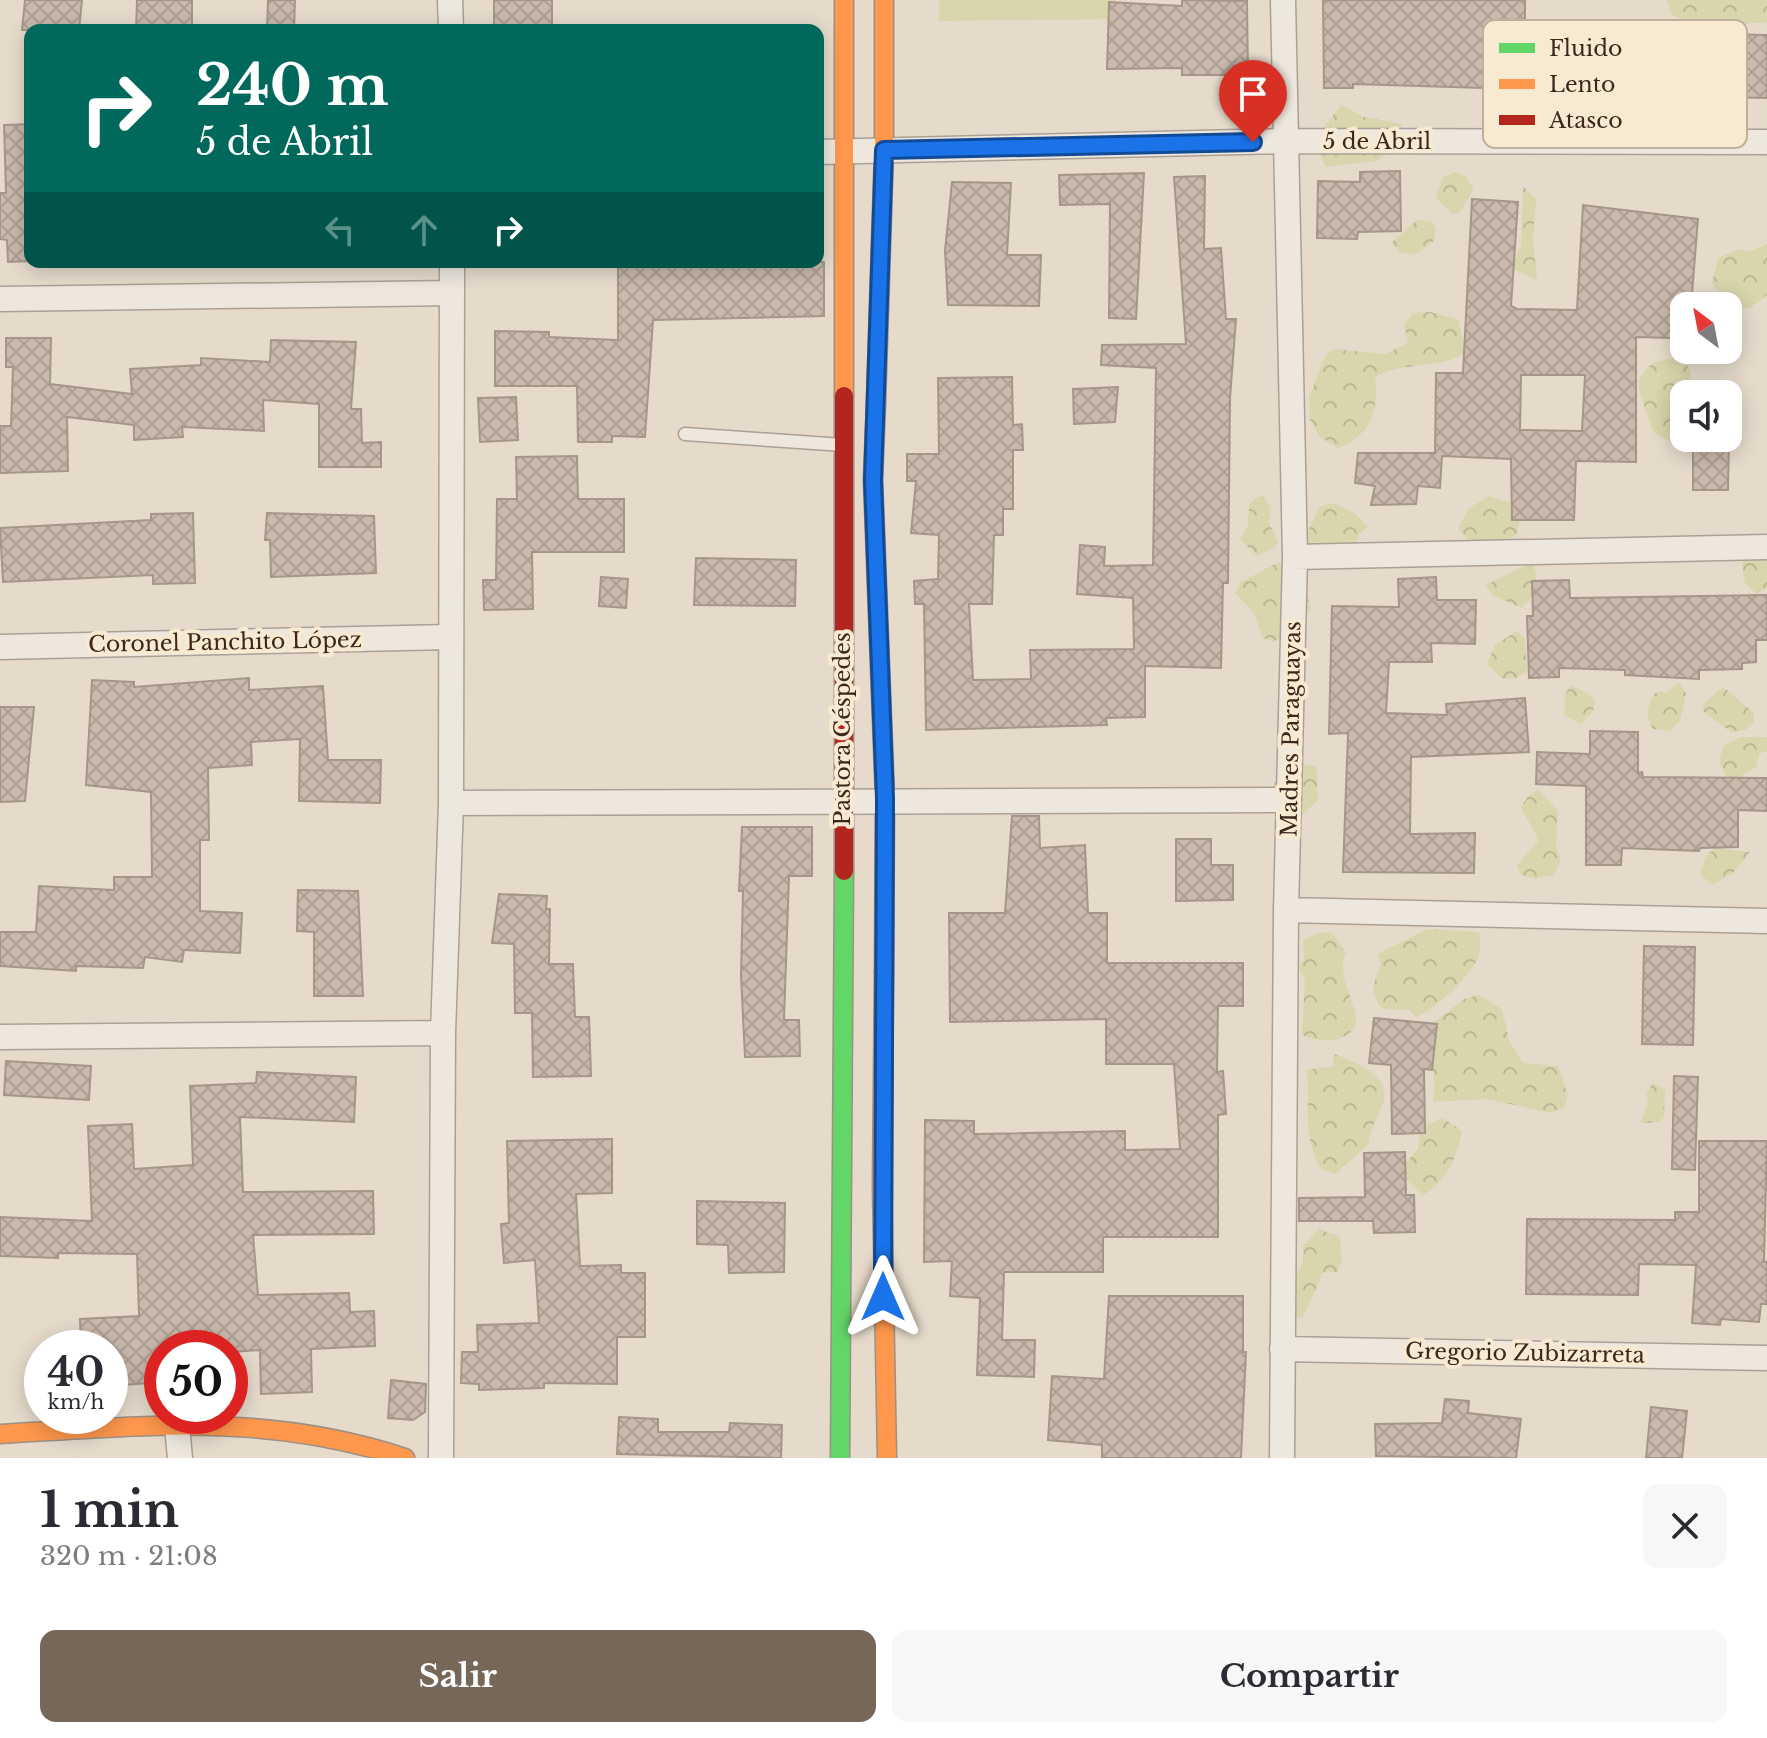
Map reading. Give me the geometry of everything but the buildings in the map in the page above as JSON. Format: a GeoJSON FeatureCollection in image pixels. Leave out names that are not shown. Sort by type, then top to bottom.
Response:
{"type":"FeatureCollection","features":[{"type":"Feature","properties":{"kind":"main road","name":"Pastora Céspedes"},"geometry":{"type":"LineString","coordinates":[[840,1458],[844,1187],[844,0]]}},
{"type":"Feature","properties":{"kind":"main road","name":"Pastora Céspedes"},"geometry":{"type":"LineString","coordinates":[[884,0],[884,150],[873,480],[885,799],[882,1186],[887,1458]]}},
{"type":"Feature","properties":{"kind":"main road"},"geometry":{"type":"LineString","coordinates":[[844,1187],[882,1186]]}},
{"type":"Feature","properties":{"kind":"main road"},"geometry":{"type":"LineString","coordinates":[[248,1425],[300,1428],[405,1458]]}},
{"type":"Feature","properties":{"kind":"main road"},"geometry":{"type":"LineString","coordinates":[[0,1434],[144,1427]]}},
{"type":"Feature","properties":{"kind":"street"},"geometry":{"type":"LineString","coordinates":[[450,0],[451,24]]}},
{"type":"Feature","properties":{"kind":"street","name":"Madres Paraguayas"},"geometry":{"type":"LineString","coordinates":[[1282,1458],[1286,910],[1295,557],[1283,0]]}},
{"type":"Feature","properties":{"kind":"street","name":"5 de Abril"},"geometry":{"type":"LineString","coordinates":[[824,152],[1284,141],[1483,141]]}},
{"type":"Feature","properties":{"kind":"street","name":"5 de Abril"},"geometry":{"type":"LineString","coordinates":[[1747,142],[1767,142]]}},
{"type":"Feature","properties":{"kind":"street"},"geometry":{"type":"LineString","coordinates":[[441,1458],[443,1033],[451,803],[452,268]]}},
{"type":"Feature","properties":{"kind":"street"},"geometry":{"type":"LineString","coordinates":[[0,299],[452,293]]}},
{"type":"Feature","properties":{"kind":"street"},"geometry":{"type":"LineString","coordinates":[[1295,557],[1767,547]]}},
{"type":"Feature","properties":{"kind":"street","name":"Coronel Panchito López"},"geometry":{"type":"LineString","coordinates":[[0,647],[449,637]]}},
{"type":"Feature","properties":{"kind":"street"},"geometry":{"type":"LineString","coordinates":[[451,803],[885,799],[1289,800]]}},
{"type":"Feature","properties":{"kind":"street"},"geometry":{"type":"LineString","coordinates":[[1286,910],[1767,921]]}},
{"type":"Feature","properties":{"kind":"street"},"geometry":{"type":"LineString","coordinates":[[0,1037],[443,1033]]}},
{"type":"Feature","properties":{"kind":"street","name":"Gregorio Zubizarreta"},"geometry":{"type":"LineString","coordinates":[[1282,1349],[1767,1358]]}},
{"type":"Feature","properties":{"kind":"street"},"geometry":{"type":"LineString","coordinates":[[178,1434],[180,1458]]}},
{"type":"Feature","properties":{"kind":"lane"},"geometry":{"type":"LineString","coordinates":[[685,434],[843,445]]}},
{"type":"Feature","properties":{"kind":"green space"},"geometry":{"type":"Polygon","coordinates":[[[939,0],[1115,0],[1115,19],[939,21],[939,0]]]}},
{"type":"Feature","properties":{"kind":"green space"},"geometry":{"type":"Polygon","coordinates":[[[1667,0],[1767,0],[1767,23],[1683,20],[1672,15],[1667,0]]]}},
{"type":"Feature","properties":{"kind":"green space"},"geometry":{"type":"Polygon","coordinates":[[[1341,105],[1364,117],[1402,124],[1397,147],[1376,161],[1325,167],[1315,139],[1341,105]]]}},
{"type":"Feature","properties":{"kind":"green space"},"geometry":{"type":"Polygon","coordinates":[[[1454,172],[1465,176],[1474,189],[1459,213],[1452,214],[1436,198],[1442,178],[1454,172]]]}},
{"type":"Feature","properties":{"kind":"green space"},"geometry":{"type":"Polygon","coordinates":[[[1523,186],[1536,199],[1533,239],[1537,281],[1512,268],[1521,245],[1523,186]]]}},
{"type":"Feature","properties":{"kind":"green space"},"geometry":{"type":"Polygon","coordinates":[[[1417,220],[1432,222],[1436,229],[1433,242],[1416,254],[1401,253],[1391,243],[1417,220]]]}},
{"type":"Feature","properties":{"kind":"green space"},"geometry":{"type":"Polygon","coordinates":[[[1767,244],[1767,295],[1749,309],[1742,307],[1742,292],[1719,292],[1712,283],[1718,258],[1739,249],[1749,252],[1767,244]]]}},
{"type":"Feature","properties":{"kind":"green space"},"geometry":{"type":"Polygon","coordinates":[[[1430,312],[1458,319],[1466,352],[1444,362],[1398,369],[1375,377],[1374,411],[1365,429],[1338,448],[1320,437],[1310,420],[1309,398],[1325,356],[1334,349],[1385,354],[1408,343],[1404,325],[1413,313],[1430,312]]]}},
{"type":"Feature","properties":{"kind":"green space"},"geometry":{"type":"Polygon","coordinates":[[[1670,359],[1670,364],[1686,364],[1691,373],[1690,380],[1670,380],[1670,441],[1656,434],[1652,428],[1641,396],[1640,380],[1654,362],[1670,359]]]}},
{"type":"Feature","properties":{"kind":"green space"},"geometry":{"type":"Polygon","coordinates":[[[1259,496],[1264,497],[1271,508],[1269,523],[1278,542],[1275,547],[1257,556],[1240,539],[1248,527],[1249,504],[1259,496]]]}},
{"type":"Feature","properties":{"kind":"green space"},"geometry":{"type":"Polygon","coordinates":[[[1489,496],[1524,507],[1517,533],[1503,544],[1467,539],[1458,528],[1469,508],[1489,496]]]}},
{"type":"Feature","properties":{"kind":"green space"},"geometry":{"type":"Polygon","coordinates":[[[1333,503],[1356,514],[1368,527],[1359,534],[1354,549],[1329,561],[1303,543],[1319,507],[1333,503]]]}},
{"type":"Feature","properties":{"kind":"green space"},"geometry":{"type":"Polygon","coordinates":[[[1767,544],[1767,588],[1757,594],[1745,583],[1742,563],[1757,548],[1767,544]]]}},
{"type":"Feature","properties":{"kind":"green space"},"geometry":{"type":"Polygon","coordinates":[[[1279,562],[1297,575],[1305,588],[1311,610],[1287,634],[1273,642],[1263,638],[1254,613],[1235,593],[1241,582],[1279,562]]]}},
{"type":"Feature","properties":{"kind":"green space"},"geometry":{"type":"Polygon","coordinates":[[[1532,562],[1536,574],[1535,586],[1522,608],[1492,595],[1486,585],[1532,562]]]}},
{"type":"Feature","properties":{"kind":"green space"},"geometry":{"type":"Polygon","coordinates":[[[1517,631],[1525,638],[1527,671],[1516,678],[1502,679],[1487,664],[1495,645],[1517,631]]]}},
{"type":"Feature","properties":{"kind":"green space"},"geometry":{"type":"Polygon","coordinates":[[[1679,683],[1686,693],[1680,721],[1670,731],[1652,729],[1647,713],[1653,694],[1665,693],[1679,683]]]}},
{"type":"Feature","properties":{"kind":"green space"},"geometry":{"type":"Polygon","coordinates":[[[1571,686],[1588,693],[1596,702],[1592,713],[1580,724],[1564,715],[1566,692],[1571,686]]]}},
{"type":"Feature","properties":{"kind":"green space"},"geometry":{"type":"Polygon","coordinates":[[[1723,687],[1753,712],[1754,722],[1745,730],[1731,732],[1702,710],[1705,702],[1723,687]]]}},
{"type":"Feature","properties":{"kind":"green space"},"geometry":{"type":"Polygon","coordinates":[[[1740,737],[1767,737],[1767,751],[1759,754],[1757,767],[1735,779],[1725,775],[1719,759],[1724,746],[1740,737]]]}},
{"type":"Feature","properties":{"kind":"green space"},"geometry":{"type":"Polygon","coordinates":[[[1299,763],[1317,767],[1318,800],[1302,815],[1277,802],[1273,785],[1285,767],[1299,763]]]}},
{"type":"Feature","properties":{"kind":"green space"},"geometry":{"type":"Polygon","coordinates":[[[1538,789],[1558,811],[1556,847],[1561,860],[1554,875],[1535,879],[1520,874],[1517,865],[1538,841],[1521,807],[1529,795],[1538,789]]]}},
{"type":"Feature","properties":{"kind":"green space"},"geometry":{"type":"Polygon","coordinates":[[[1715,848],[1750,852],[1733,873],[1712,885],[1700,874],[1706,856],[1715,848]]]}},
{"type":"Feature","properties":{"kind":"green space"},"geometry":{"type":"Polygon","coordinates":[[[1428,929],[1479,932],[1477,960],[1454,990],[1424,1013],[1416,1017],[1410,1010],[1383,1009],[1374,992],[1381,963],[1377,954],[1428,929]]]}},
{"type":"Feature","properties":{"kind":"green space"},"geometry":{"type":"Polygon","coordinates":[[[1331,932],[1346,952],[1343,970],[1356,1025],[1346,1036],[1324,1040],[1302,1035],[1305,981],[1299,967],[1304,959],[1303,940],[1331,932]]]}},
{"type":"Feature","properties":{"kind":"green space"},"geometry":{"type":"Polygon","coordinates":[[[1479,995],[1502,1009],[1509,1040],[1523,1063],[1558,1066],[1568,1095],[1565,1107],[1551,1113],[1486,1099],[1433,1102],[1428,1027],[1464,999],[1479,995]]]}},
{"type":"Feature","properties":{"kind":"green space"},"geometry":{"type":"Polygon","coordinates":[[[1334,1054],[1377,1077],[1385,1093],[1368,1145],[1335,1174],[1320,1168],[1314,1154],[1308,1119],[1307,1070],[1333,1066],[1334,1054]]]}},
{"type":"Feature","properties":{"kind":"green space"},"geometry":{"type":"Polygon","coordinates":[[[1653,1083],[1665,1089],[1664,1117],[1659,1122],[1641,1123],[1648,1101],[1646,1092],[1653,1083]]]}},
{"type":"Feature","properties":{"kind":"green space"},"geometry":{"type":"Polygon","coordinates":[[[1443,1118],[1462,1131],[1460,1141],[1445,1175],[1423,1196],[1405,1178],[1403,1166],[1418,1149],[1420,1128],[1443,1118]]]}},
{"type":"Feature","properties":{"kind":"green space"},"geometry":{"type":"Polygon","coordinates":[[[1319,1229],[1340,1237],[1342,1261],[1337,1272],[1323,1273],[1303,1317],[1280,1320],[1280,1286],[1299,1270],[1303,1246],[1319,1229]]]}},
{"type":"Feature","properties":{"kind":"traffic: fast"},"geometry":{"type":"LineString","coordinates":[[840,1458],[844,871]]}},
{"type":"Feature","properties":{"kind":"traffic: slow"},"geometry":{"type":"LineString","coordinates":[[844,0],[844,396]]}},
{"type":"Feature","properties":{"kind":"traffic: slow"},"geometry":{"type":"LineString","coordinates":[[876,403],[884,150],[884,0]]}},
{"type":"Feature","properties":{"kind":"traffic: slow"},"geometry":{"type":"LineString","coordinates":[[884,972],[882,1186],[887,1458]]}},
{"type":"Feature","properties":{"kind":"traffic: slow"},"geometry":{"type":"LineString","coordinates":[[0,1434],[154,1426],[253,1428],[354,1443],[405,1458]]}},
{"type":"Feature","properties":{"kind":"traffic: jam"},"geometry":{"type":"LineString","coordinates":[[844,396],[844,871]]}},
{"type":"Feature","properties":{"kind":"traffic: jam"},"geometry":{"type":"LineString","coordinates":[[876,403],[873,480],[885,799],[884,972]]}},
{"type":"Feature","properties":{"kind":"route"},"geometry":{"type":"LineString","coordinates":[[883,1297],[885,799],[873,480],[876,317],[884,150],[1253,142]]}}]}
